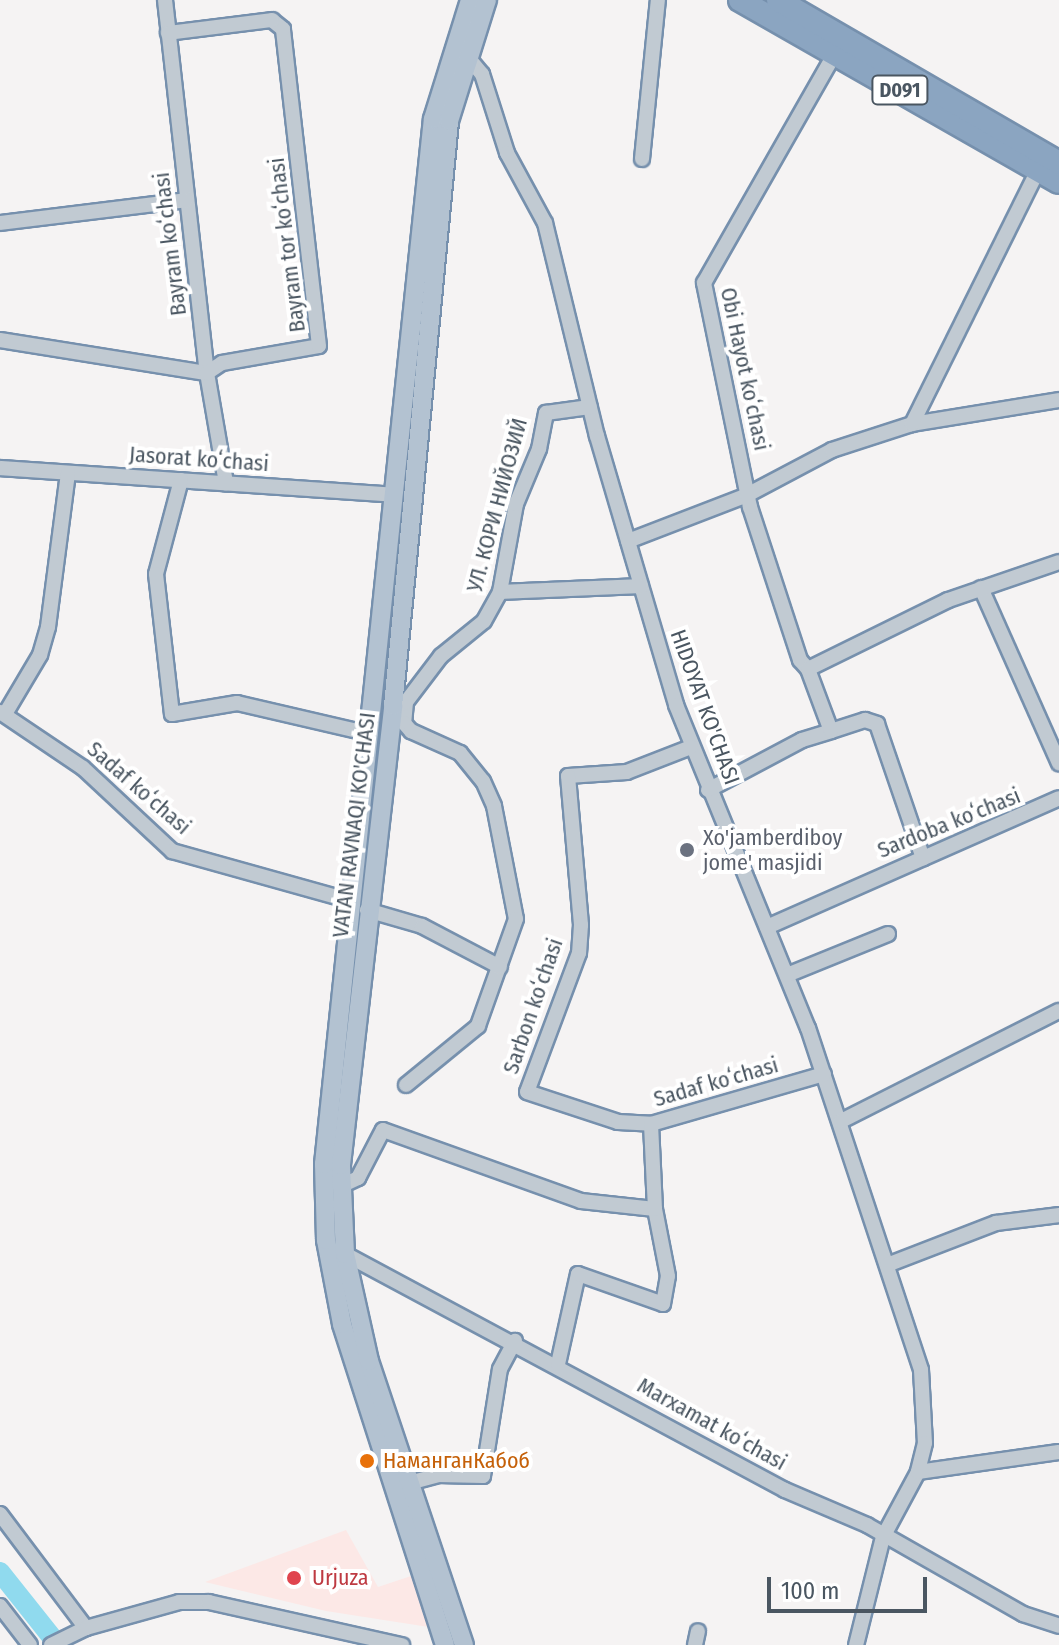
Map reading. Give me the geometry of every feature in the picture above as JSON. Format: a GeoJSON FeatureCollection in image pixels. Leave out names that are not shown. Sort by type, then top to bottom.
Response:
{"type":"FeatureCollection","features":[{"type":"Feature","properties":{"kind":"highway","name":"D091"},"geometry":{"type":"LineString","coordinates":[[740,0],[1049,166]]}},
{"type":"Feature","properties":{"kind":"highway","name":"D091"},"geometry":{"type":"LineString","coordinates":[[778,0],[1049,166],[1059,182]]}},
{"type":"Feature","properties":{"kind":"main road","name":"VATAN RAVNAQI KO'CHASI"},"geometry":{"type":"LineString","coordinates":[[445,1645],[353,1366],[326,1240],[327,1131],[363,871],[370,734],[433,119],[470,0]]}},
{"type":"Feature","properties":{"kind":"main road","name":"VATAN RAVNAQI KO'CHASI"},"geometry":{"type":"LineString","coordinates":[[363,871],[399,704],[449,121],[466,55],[487,0]]}},
{"type":"Feature","properties":{"kind":"main road","name":"VATAN RAVNAQI KO'CHASI"},"geometry":{"type":"LineString","coordinates":[[359,905],[341,1186],[345,1254],[369,1361],[464,1645]]}},
{"type":"Feature","properties":{"kind":"street","name":"Bayram koʻchasi"},"geometry":{"type":"LineString","coordinates":[[165,0],[207,373],[226,483]]}},
{"type":"Feature","properties":{"kind":"street"},"geometry":{"type":"LineString","coordinates":[[642,159],[658,0]]}},
{"type":"Feature","properties":{"kind":"street","name":"Bayram tor koʻchasi"},"geometry":{"type":"LineString","coordinates":[[0,340],[207,373],[222,363],[315,350],[320,341],[283,29],[272,20],[168,33]]}},
{"type":"Feature","properties":{"kind":"street","name":"Obi Hayot koʻchasi"},"geometry":{"type":"LineString","coordinates":[[831,731],[808,669],[800,660],[747,495],[704,283],[835,53]]}},
{"type":"Feature","properties":{"kind":"street","name":"HIDOYAT KO'CHASI"},"geometry":{"type":"LineString","coordinates":[[466,55],[482,74],[507,153],[545,223],[590,407],[691,747],[787,975],[824,1074],[921,1370],[925,1443],[918,1472],[883,1537],[856,1645]]}},
{"type":"Feature","properties":{"kind":"street"},"geometry":{"type":"LineString","coordinates":[[912,424],[1049,166]]}},
{"type":"Feature","properties":{"kind":"street"},"geometry":{"type":"LineString","coordinates":[[0,223],[187,200]]}},
{"type":"Feature","properties":{"kind":"street"},"geometry":{"type":"LineString","coordinates":[[628,541],[747,495],[832,450],[912,424],[1059,400]]}},
{"type":"Feature","properties":{"kind":"street","name":"УЛ. КОРИ НИЙОЗИЙ"},"geometry":{"type":"LineString","coordinates":[[399,704],[441,656],[484,621],[500,592],[516,504],[539,449],[543,418],[552,409],[590,407]]}},
{"type":"Feature","properties":{"kind":"street","name":"Jasorat koʻchasi"},"geometry":{"type":"LineString","coordinates":[[0,468],[394,495]]}},
{"type":"Feature","properties":{"kind":"street"},"geometry":{"type":"LineString","coordinates":[[2,713],[40,655],[48,627],[68,473]]}},
{"type":"Feature","properties":{"kind":"street"},"geometry":{"type":"LineString","coordinates":[[181,480],[156,574],[172,714],[237,703],[370,734]]}},
{"type":"Feature","properties":{"kind":"street"},"geometry":{"type":"LineString","coordinates":[[808,669],[981,588],[1059,562]]}},
{"type":"Feature","properties":{"kind":"street"},"geometry":{"type":"LineString","coordinates":[[500,592],[641,586]]}},
{"type":"Feature","properties":{"kind":"street"},"geometry":{"type":"LineString","coordinates":[[981,588],[1059,763]]}},
{"type":"Feature","properties":{"kind":"street"},"geometry":{"type":"LineString","coordinates":[[399,704],[404,723],[467,759],[494,806],[516,919],[478,1026],[406,1085]]}},
{"type":"Feature","properties":{"kind":"street","name":"Sadaf koʻchasi"},"geometry":{"type":"LineString","coordinates":[[2,713],[83,768],[172,851],[422,926],[500,967]]}},
{"type":"Feature","properties":{"kind":"street"},"geometry":{"type":"LineString","coordinates":[[708,790],[802,740],[865,720],[877,724],[923,858]]}},
{"type":"Feature","properties":{"kind":"street","name":"Sarbon koʻchasi"},"geometry":{"type":"LineString","coordinates":[[527,1092],[579,953],[581,925],[568,776],[627,772],[691,747]]}},
{"type":"Feature","properties":{"kind":"street","name":"Sardoba koʻchasi"},"geometry":{"type":"LineString","coordinates":[[767,927],[1059,798]]}},
{"type":"Feature","properties":{"kind":"street"},"geometry":{"type":"LineString","coordinates":[[787,975],[888,934]]}},
{"type":"Feature","properties":{"kind":"street"},"geometry":{"type":"LineString","coordinates":[[841,1121],[1059,1011]]}},
{"type":"Feature","properties":{"kind":"street","name":"Sadaf koʻchasi"},"geometry":{"type":"LineString","coordinates":[[527,1092],[618,1122],[651,1124],[824,1074]]}},
{"type":"Feature","properties":{"kind":"street"},"geometry":{"type":"LineString","coordinates":[[558,1364],[578,1274],[663,1304],[668,1276],[655,1209],[651,1124]]}},
{"type":"Feature","properties":{"kind":"street"},"geometry":{"type":"LineString","coordinates":[[341,1186],[358,1178],[383,1130],[581,1201],[655,1209]]}},
{"type":"Feature","properties":{"kind":"street"},"geometry":{"type":"LineString","coordinates":[[887,1265],[996,1223],[1059,1215]]}},
{"type":"Feature","properties":{"kind":"street","name":"Marxamat koʻchasi"},"geometry":{"type":"LineString","coordinates":[[345,1254],[558,1364],[785,1490],[883,1537],[1023,1614],[1059,1626]]}},
{"type":"Feature","properties":{"kind":"street"},"geometry":{"type":"LineString","coordinates":[[409,1483],[438,1475],[483,1476],[500,1369],[515,1341]]}},
{"type":"Feature","properties":{"kind":"street"},"geometry":{"type":"LineString","coordinates":[[918,1472],[1059,1452]]}},
{"type":"Feature","properties":{"kind":"street"},"geometry":{"type":"LineString","coordinates":[[0,1514],[86,1628]]}},
{"type":"Feature","properties":{"kind":"street"},"geometry":{"type":"LineString","coordinates":[[51,1645],[86,1628],[156,1605],[209,1602],[402,1645]]}},
{"type":"Feature","properties":{"kind":"street"},"geometry":{"type":"LineString","coordinates":[[0,1606],[30,1645]]}},
{"type":"Feature","properties":{"kind":"shaded area","name":"Urjuza"},"geometry":{"type":"Polygon","coordinates":[[[346,1530],[378,1587],[414,1575],[435,1628],[326,1611],[205,1582],[346,1530]]]}},
{"type":"Feature","properties":{"kind":"waterway"},"geometry":{"type":"LineString","coordinates":[[0,1572],[58,1645]]}},
{"type":"Feature","properties":{"kind":"place","name":"Xo'jamberdiboy jome' masjidi"},"geometry":{"type":"Point","coordinates":[687,850]}},
{"type":"Feature","properties":{"kind":"place","name":"НаманганКабоб"},"geometry":{"type":"Point","coordinates":[367,1461]}},
{"type":"Feature","properties":{"kind":"place","name":"Urjuza"},"geometry":{"type":"Point","coordinates":[294,1578]}}]}
